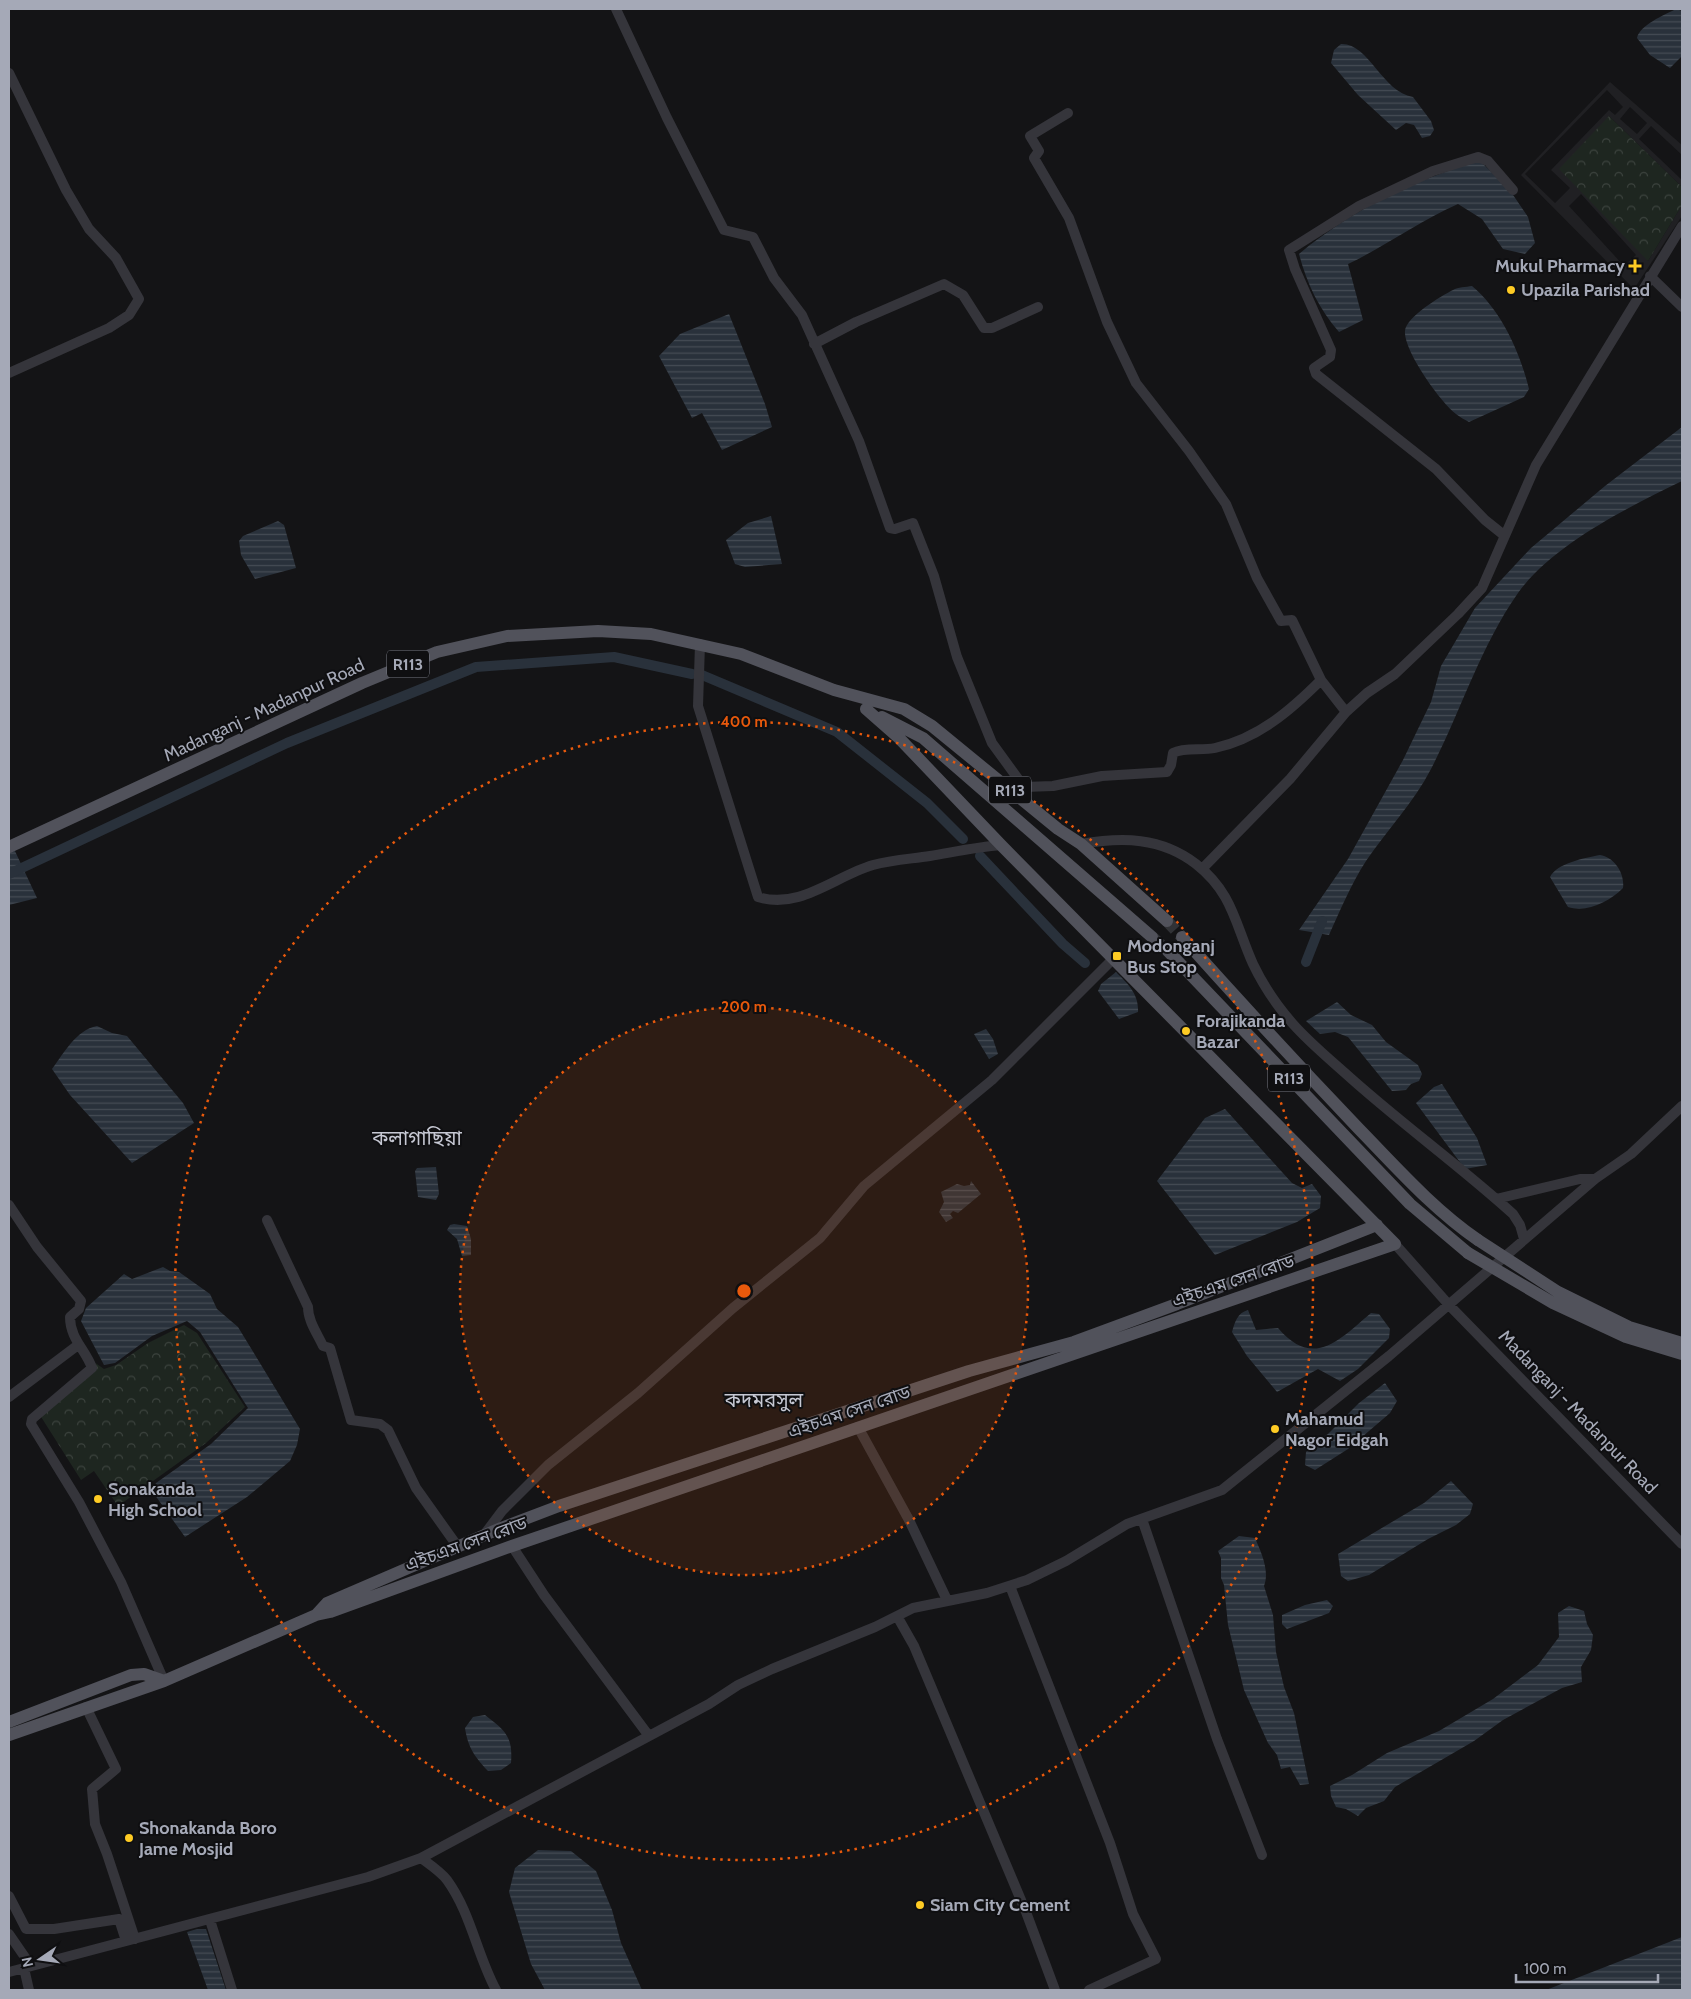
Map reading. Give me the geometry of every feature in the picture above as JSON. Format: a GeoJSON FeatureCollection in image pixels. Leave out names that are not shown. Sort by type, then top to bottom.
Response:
{"type":"FeatureCollection","features":[{"type":"Feature","properties":{"kind":"main road","name":"Madanganj - Madanpur Road"},"geometry":{"type":"LineString","coordinates":[[10,844],[362,683],[437,652],[507,636],[598,631],[651,634],[741,654],[834,690],[904,709],[932,726],[1058,829],[1081,844],[1167,921]]}},
{"type":"Feature","properties":{"kind":"main road","name":"Madanganj - Madanpur Road"},"geometry":{"type":"LineString","coordinates":[[834,690],[866,709],[923,738],[1152,937]]}},
{"type":"Feature","properties":{"kind":"main road"},"geometry":{"type":"LineString","coordinates":[[866,709],[899,738],[1001,845],[1395,1244]]}},
{"type":"Feature","properties":{"kind":"main road","name":"R113"},"geometry":{"type":"LineString","coordinates":[[1182,937],[1282,1047],[1422,1194],[1454,1223],[1558,1292],[1629,1327],[1682,1344]]}},
{"type":"Feature","properties":{"kind":"main road","name":"R113"},"geometry":{"type":"LineString","coordinates":[[1168,951],[1410,1204],[1468,1253],[1562,1308],[1626,1336],[1682,1354]]}},
{"type":"Feature","properties":{"kind":"main road","name":"এইচএম সেন রোড"},"geometry":{"type":"LineString","coordinates":[[316,1615],[327,1603],[558,1506],[828,1419],[969,1371],[1074,1342],[1178,1304],[1378,1225]]}},
{"type":"Feature","properties":{"kind":"main road","name":"এইচএম সেন রোড"},"geometry":{"type":"LineString","coordinates":[[9,1735],[164,1681],[316,1615],[330,1612],[512,1546],[1395,1244]]}},
{"type":"Feature","properties":{"kind":"main road"},"geometry":{"type":"LineString","coordinates":[[477,1540],[478,1558]]}},
{"type":"Feature","properties":{"kind":"main road"},"geometry":{"type":"LineString","coordinates":[[9,1722],[131,1675],[144,1674],[164,1681]]}},
{"type":"Feature","properties":{"kind":"street"},"geometry":{"type":"LineString","coordinates":[[616,9],[667,118],[724,230],[752,237],[774,278],[802,315],[859,441],[890,528],[895,529],[913,523],[921,539],[957,657],[988,734],[992,743],[1024,787],[1053,786],[1102,776],[1167,772],[1171,765],[1173,753],[1213,749],[1237,742],[1278,720],[1321,680]]}},
{"type":"Feature","properties":{"kind":"street"},"geometry":{"type":"LineString","coordinates":[[9,73],[66,190],[89,229],[116,258],[139,299],[129,315],[109,328],[9,372]]}},
{"type":"Feature","properties":{"kind":"street"},"geometry":{"type":"LineString","coordinates":[[1068,113],[1030,136],[1039,151],[1034,158],[1069,218],[1117,345],[1136,383],[1189,451],[1226,504],[1257,578],[1281,621],[1292,620],[1321,680],[1346,712]]}},
{"type":"Feature","properties":{"kind":"street"},"geometry":{"type":"LineString","coordinates":[[1505,536],[1485,520],[1436,469],[1316,374],[1314,368],[1330,357],[1330,350],[1295,269],[1290,250],[1359,206],[1433,171],[1478,157],[1488,162],[1513,190]]}},
{"type":"Feature","properties":{"kind":"street"},"geometry":{"type":"LineString","coordinates":[[1202,869],[1290,779],[1346,712],[1367,693],[1395,674],[1458,614],[1482,588],[1536,465],[1682,226]]}},
{"type":"Feature","properties":{"kind":"street"},"geometry":{"type":"LineString","coordinates":[[1650,276],[1682,307]]}},
{"type":"Feature","properties":{"kind":"street"},"geometry":{"type":"LineString","coordinates":[[814,344],[856,322],[944,284],[963,295],[984,328],[992,328],[1038,307]]}},
{"type":"Feature","properties":{"kind":"street"},"geometry":{"type":"LineString","coordinates":[[700,644],[698,706],[758,897],[765,899],[806,896],[871,866],[901,858],[1001,845]]}},
{"type":"Feature","properties":{"kind":"street"},"geometry":{"type":"LineString","coordinates":[[1081,844],[1124,839],[1153,842],[1178,852],[1210,876],[1231,904],[1244,942],[1260,978],[1293,1024],[1392,1116],[1496,1198],[1513,1214],[1520,1225],[1524,1239]]}},
{"type":"Feature","properties":{"kind":"street"},"geometry":{"type":"LineString","coordinates":[[477,1540],[502,1511],[548,1465],[638,1393],[733,1308],[820,1238],[864,1186],[992,1080],[1114,958]]}},
{"type":"Feature","properties":{"kind":"street"},"geometry":{"type":"LineString","coordinates":[[9,1972],[368,1877],[421,1858],[649,1736],[746,1681],[913,1608],[1010,1586],[1027,1580],[1066,1561],[1127,1524],[1222,1490],[1389,1356],[1595,1179],[1631,1154],[1682,1106]]}},
{"type":"Feature","properties":{"kind":"street"},"geometry":{"type":"LineString","coordinates":[[1496,1198],[1580,1179],[1595,1179]]}},
{"type":"Feature","properties":{"kind":"street"},"geometry":{"type":"LineString","coordinates":[[9,1205],[37,1247],[81,1301],[79,1309],[70,1317],[70,1324],[78,1345],[92,1368],[32,1419],[31,1424],[79,1502],[121,1582],[164,1681]]}},
{"type":"Feature","properties":{"kind":"street"},"geometry":{"type":"LineString","coordinates":[[267,1220],[308,1307],[311,1323],[323,1346],[330,1348],[351,1420],[380,1424],[388,1430],[412,1482],[458,1547]]}},
{"type":"Feature","properties":{"kind":"street","name":"Madanganj - Madanpur Road"},"geometry":{"type":"LineString","coordinates":[[1395,1244],[1449,1305],[1682,1544]]}},
{"type":"Feature","properties":{"kind":"street"},"geometry":{"type":"LineString","coordinates":[[9,1396],[78,1345]]}},
{"type":"Feature","properties":{"kind":"street"},"geometry":{"type":"LineString","coordinates":[[858,1427],[909,1520],[947,1600]]}},
{"type":"Feature","properties":{"kind":"street"},"geometry":{"type":"LineString","coordinates":[[1142,1519],[1218,1739],[1262,1855]]}},
{"type":"Feature","properties":{"kind":"street"},"geometry":{"type":"LineString","coordinates":[[512,1546],[544,1595],[649,1736]]}},
{"type":"Feature","properties":{"kind":"street"},"geometry":{"type":"LineString","coordinates":[[1010,1586],[1110,1843],[1133,1914],[1156,1959],[1089,1990]]}},
{"type":"Feature","properties":{"kind":"street"},"geometry":{"type":"LineString","coordinates":[[897,1616],[914,1646],[1026,1912],[1055,1990]]}},
{"type":"Feature","properties":{"kind":"street"},"geometry":{"type":"LineString","coordinates":[[86,1707],[116,1769],[96,1784],[92,1791],[94,1819],[131,1940]]}},
{"type":"Feature","properties":{"kind":"street"},"geometry":{"type":"LineString","coordinates":[[421,1858],[447,1879],[466,1911],[487,1974],[496,1990]]}},
{"type":"Feature","properties":{"kind":"street"},"geometry":{"type":"LineString","coordinates":[[9,1896],[26,1929],[54,1929],[119,1919],[131,1940]]}},
{"type":"Feature","properties":{"kind":"street"},"geometry":{"type":"LineString","coordinates":[[210,1920],[232,1990]]}},
{"type":"Feature","properties":{"kind":"street"},"geometry":{"type":"LineString","coordinates":[[9,1934],[27,1967],[29,1990]]}},
{"type":"Feature","properties":{"kind":"shaded area"},"geometry":{"type":"Polygon","coordinates":[[[1676,9],[1682,11],[1682,56],[1670,68],[1650,55],[1637,38],[1647,25],[1676,9]]]}},
{"type":"Feature","properties":{"kind":"shaded area"},"geometry":{"type":"Polygon","coordinates":[[[1341,44],[1351,46],[1360,51],[1393,86],[1402,93],[1413,97],[1431,121],[1434,130],[1430,136],[1422,138],[1414,125],[1406,123],[1396,130],[1358,95],[1331,63],[1334,50],[1341,44]]]}},
{"type":"Feature","properties":{"kind":"shaded area"},"geometry":{"type":"Polygon","coordinates":[[[1610,82],[1682,145],[1682,155],[1651,126],[1639,139],[1682,180],[1682,187],[1609,116],[1648,261],[1682,205],[1682,216],[1634,289],[1521,175],[1610,82]],[[1607,90],[1525,174],[1555,203],[1570,188],[1551,170],[1609,110],[1615,115],[1623,107],[1607,90]],[[1630,107],[1620,119],[1637,134],[1647,123],[1630,107]],[[1581,194],[1569,206],[1624,266],[1636,255],[1581,194]]]}},
{"type":"Feature","properties":{"kind":"shaded area"},"geometry":{"type":"Polygon","coordinates":[[[1479,160],[1509,189],[1528,217],[1535,243],[1525,254],[1503,249],[1482,219],[1458,204],[1348,264],[1363,320],[1339,332],[1325,314],[1315,296],[1299,254],[1362,210],[1407,187],[1479,160]]]}},
{"type":"Feature","properties":{"kind":"shaded area"},"geometry":{"type":"Polygon","coordinates":[[[1472,286],[1492,307],[1508,333],[1515,346],[1529,389],[1524,397],[1469,422],[1449,408],[1424,376],[1410,350],[1405,331],[1407,325],[1417,313],[1433,302],[1455,289],[1472,286]]]}},
{"type":"Feature","properties":{"kind":"shaded area"},"geometry":{"type":"Polygon","coordinates":[[[729,314],[765,404],[772,427],[722,450],[702,413],[692,418],[659,356],[680,334],[729,314]]]}},
{"type":"Feature","properties":{"kind":"shaded area"},"geometry":{"type":"Polygon","coordinates":[[[1682,427],[1682,481],[1593,528],[1551,558],[1533,575],[1518,593],[1493,635],[1431,769],[1361,870],[1329,935],[1299,930],[1348,859],[1403,760],[1431,702],[1441,666],[1475,608],[1531,548],[1605,486],[1682,427]]]}},
{"type":"Feature","properties":{"kind":"shaded area"},"geometry":{"type":"Polygon","coordinates":[[[771,516],[782,564],[745,567],[735,564],[726,540],[748,523],[771,516]]]}},
{"type":"Feature","properties":{"kind":"shaded area"},"geometry":{"type":"Polygon","coordinates":[[[278,521],[284,525],[296,568],[255,579],[241,555],[239,541],[243,536],[278,521]]]}},
{"type":"Feature","properties":{"kind":"shaded area"},"geometry":{"type":"Polygon","coordinates":[[[14,849],[37,898],[9,905],[9,852],[14,849]]]}},
{"type":"Feature","properties":{"kind":"shaded area"},"geometry":{"type":"Polygon","coordinates":[[[1600,855],[1610,859],[1618,867],[1622,877],[1623,888],[1611,898],[1597,905],[1583,909],[1568,907],[1550,877],[1565,865],[1600,855]]]}},
{"type":"Feature","properties":{"kind":"shaded area"},"geometry":{"type":"Polygon","coordinates":[[[1116,972],[1132,990],[1138,1006],[1138,1012],[1119,1019],[1098,991],[1101,984],[1116,972]]]}},
{"type":"Feature","properties":{"kind":"shaded area"},"geometry":{"type":"Polygon","coordinates":[[[1337,1002],[1351,1015],[1372,1025],[1386,1042],[1418,1065],[1422,1074],[1419,1081],[1411,1084],[1406,1090],[1392,1091],[1348,1037],[1335,1032],[1320,1034],[1306,1021],[1337,1002]]]}},
{"type":"Feature","properties":{"kind":"shaded area"},"geometry":{"type":"Polygon","coordinates":[[[97,1026],[112,1033],[127,1036],[183,1103],[194,1123],[132,1163],[70,1095],[52,1069],[77,1037],[90,1028],[97,1026]]]}},
{"type":"Feature","properties":{"kind":"shaded area"},"geometry":{"type":"Polygon","coordinates":[[[986,1029],[993,1039],[998,1054],[989,1059],[974,1034],[986,1029]]]}},
{"type":"Feature","properties":{"kind":"shaded area"},"geometry":{"type":"Polygon","coordinates":[[[1442,1084],[1477,1138],[1487,1165],[1465,1169],[1416,1103],[1434,1087],[1442,1084]]]}},
{"type":"Feature","properties":{"kind":"shaded area"},"geometry":{"type":"Polygon","coordinates":[[[1225,1109],[1292,1183],[1302,1188],[1312,1184],[1321,1196],[1320,1208],[1297,1222],[1215,1255],[1157,1181],[1205,1118],[1225,1109]]]}},
{"type":"Feature","properties":{"kind":"shaded area"},"geometry":{"type":"Polygon","coordinates":[[[436,1167],[439,1194],[436,1200],[418,1197],[415,1171],[417,1168],[436,1167]]]}},
{"type":"Feature","properties":{"kind":"shaded area"},"geometry":{"type":"Polygon","coordinates":[[[971,1181],[981,1194],[958,1213],[953,1211],[950,1214],[953,1218],[946,1222],[939,1212],[944,1202],[941,1192],[957,1184],[970,1185],[971,1181]]]}},
{"type":"Feature","properties":{"kind":"shaded area"},"geometry":{"type":"Polygon","coordinates":[[[450,1225],[467,1226],[471,1239],[471,1255],[462,1256],[457,1239],[447,1230],[450,1225]]]}},
{"type":"Feature","properties":{"kind":"shaded area"},"geometry":{"type":"Polygon","coordinates":[[[163,1267],[170,1271],[179,1272],[210,1294],[217,1309],[238,1327],[300,1429],[297,1445],[290,1461],[247,1497],[185,1537],[152,1491],[156,1483],[211,1444],[248,1408],[200,1332],[187,1321],[152,1336],[115,1363],[104,1365],[81,1321],[86,1308],[124,1274],[132,1279],[163,1267]]]}},
{"type":"Feature","properties":{"kind":"shaded area"},"geometry":{"type":"Polygon","coordinates":[[[1248,1310],[1256,1330],[1278,1328],[1291,1340],[1303,1347],[1315,1349],[1326,1346],[1348,1332],[1371,1313],[1379,1314],[1390,1329],[1389,1338],[1358,1369],[1340,1381],[1318,1369],[1277,1392],[1247,1356],[1232,1332],[1235,1321],[1244,1311],[1248,1310]]]}},
{"type":"Feature","properties":{"kind":"shaded area"},"geometry":{"type":"Polygon","coordinates":[[[1385,1383],[1397,1401],[1390,1413],[1348,1449],[1315,1470],[1305,1465],[1306,1452],[1317,1441],[1328,1434],[1359,1403],[1385,1383]]]}},
{"type":"Feature","properties":{"kind":"shaded area"},"geometry":{"type":"Polygon","coordinates":[[[1451,1481],[1473,1504],[1470,1514],[1456,1525],[1428,1539],[1369,1575],[1348,1581],[1341,1576],[1338,1554],[1424,1503],[1451,1481]]]}},
{"type":"Feature","properties":{"kind":"shaded area"},"geometry":{"type":"Polygon","coordinates":[[[1239,1536],[1255,1538],[1264,1562],[1266,1580],[1264,1586],[1273,1615],[1276,1652],[1284,1687],[1294,1713],[1309,1784],[1300,1785],[1290,1767],[1281,1769],[1277,1755],[1268,1743],[1244,1690],[1228,1625],[1224,1585],[1221,1578],[1221,1558],[1218,1551],[1239,1536]]]}},
{"type":"Feature","properties":{"kind":"shaded area"},"geometry":{"type":"Polygon","coordinates":[[[1327,1600],[1333,1606],[1329,1613],[1287,1629],[1282,1624],[1282,1615],[1305,1605],[1327,1600]]]}},
{"type":"Feature","properties":{"kind":"shaded area"},"geometry":{"type":"Polygon","coordinates":[[[1569,1606],[1584,1611],[1587,1624],[1593,1635],[1591,1650],[1581,1667],[1582,1682],[1562,1688],[1503,1720],[1474,1741],[1395,1787],[1384,1801],[1366,1808],[1358,1816],[1346,1809],[1336,1807],[1331,1796],[1330,1786],[1352,1775],[1387,1753],[1439,1731],[1493,1699],[1538,1665],[1559,1637],[1558,1613],[1569,1606]]]}},
{"type":"Feature","properties":{"kind":"shaded area"},"geometry":{"type":"Polygon","coordinates":[[[485,1715],[503,1730],[511,1747],[511,1763],[501,1770],[488,1771],[476,1757],[468,1741],[465,1728],[473,1717],[485,1715]]]}},
{"type":"Feature","properties":{"kind":"shaded area"},"geometry":{"type":"Polygon","coordinates":[[[538,1850],[571,1851],[596,1871],[612,1910],[621,1943],[642,1990],[545,1990],[531,1964],[509,1892],[515,1868],[538,1850]]]}},
{"type":"Feature","properties":{"kind":"shaded area"},"geometry":{"type":"Polygon","coordinates":[[[206,1929],[226,1990],[208,1990],[187,1932],[206,1929]]]}},
{"type":"Feature","properties":{"kind":"shaded area"},"geometry":{"type":"Polygon","coordinates":[[[1682,1937],[1682,1990],[1546,1990],[1682,1937]]]}},
{"type":"Feature","properties":{"kind":"green space"},"geometry":{"type":"Polygon","coordinates":[[[1609,116],[1682,187],[1682,205],[1648,261],[1559,169],[1609,116]]]}},
{"type":"Feature","properties":{"kind":"green space"},"geometry":{"type":"Polygon","coordinates":[[[184,1325],[197,1333],[245,1407],[206,1443],[118,1506],[94,1471],[81,1480],[38,1412],[94,1362],[104,1369],[116,1365],[148,1343],[184,1325]]]}},
{"type":"Feature","properties":{"kind":"waterway"},"geometry":{"type":"LineString","coordinates":[[9,874],[287,743],[476,667],[614,657],[692,674]]}},
{"type":"Feature","properties":{"kind":"waterway"},"geometry":{"type":"LineString","coordinates":[[702,675],[837,732],[927,803],[963,839]]}},
{"type":"Feature","properties":{"kind":"waterway"},"geometry":{"type":"LineString","coordinates":[[980,856],[1063,944],[1085,963]]}},
{"type":"Feature","properties":{"kind":"waterway"},"geometry":{"type":"LineString","coordinates":[[1306,962],[1322,921]]}},
{"type":"Feature","properties":{"kind":"tunnel"},"geometry":{"type":"LineString","coordinates":[[1167,921],[1182,937]]}},
{"type":"Feature","properties":{"kind":"tunnel"},"geometry":{"type":"LineString","coordinates":[[1152,937],[1168,951]]}},
{"type":"Feature","properties":{"kind":"place","name":"Mukul Pharmacy"},"geometry":{"type":"Point","coordinates":[1635,266]}},
{"type":"Feature","properties":{"kind":"place","name":"Upazila Parishad"},"geometry":{"type":"Point","coordinates":[1511,290]}},
{"type":"Feature","properties":{"kind":"place","name":"Modonganj Bus Stop"},"geometry":{"type":"Point","coordinates":[1117,956]}},
{"type":"Feature","properties":{"kind":"place","name":"Forajikanda Bazar"},"geometry":{"type":"Point","coordinates":[1186,1031]}},
{"type":"Feature","properties":{"kind":"place","name":"Mahamud Nagor Eidgah"},"geometry":{"type":"Point","coordinates":[1275,1429]}},
{"type":"Feature","properties":{"kind":"place","name":"Sonakanda High School"},"geometry":{"type":"Point","coordinates":[98,1499]}},
{"type":"Feature","properties":{"kind":"place","name":"Shonakanda Boro Jame Mosjid"},"geometry":{"type":"Point","coordinates":[129,1838]}},
{"type":"Feature","properties":{"kind":"place","name":"Siam City Cement"},"geometry":{"type":"Point","coordinates":[920,1905]}},
{"type":"Feature","properties":{"kind":"district","name":"কলাগাছিয়া"},"geometry":{"type":"Point","coordinates":[417,1138]}},
{"type":"Feature","properties":{"kind":"district","name":"কদমরসুল"},"geometry":{"type":"Point","coordinates":[764,1400]}}]}
